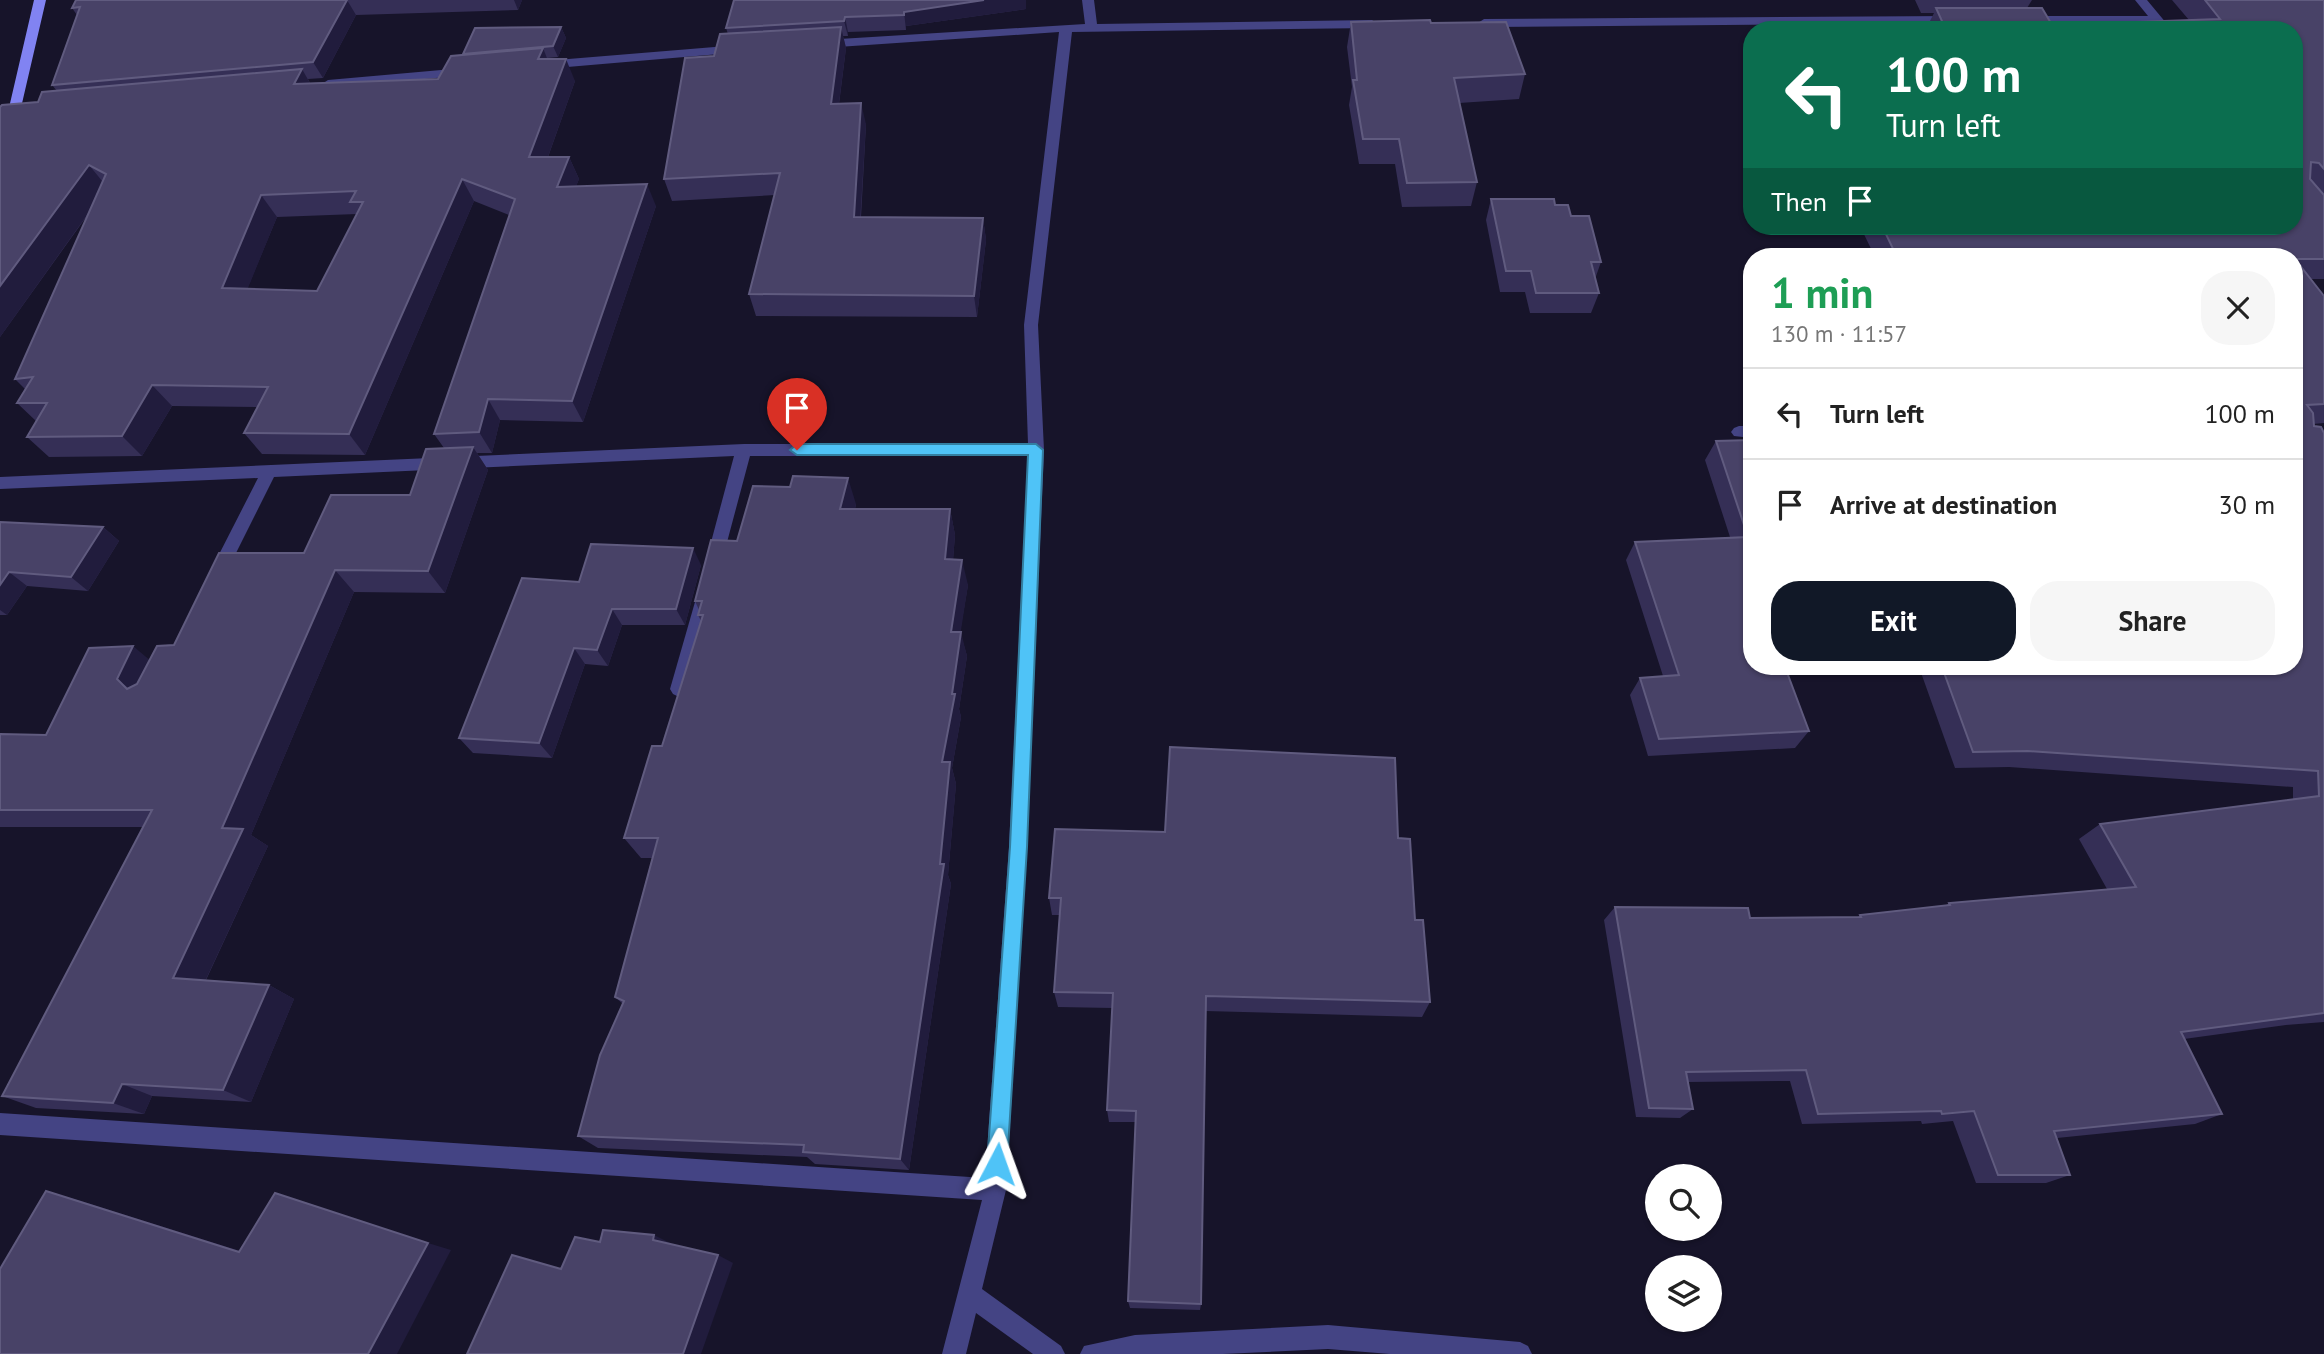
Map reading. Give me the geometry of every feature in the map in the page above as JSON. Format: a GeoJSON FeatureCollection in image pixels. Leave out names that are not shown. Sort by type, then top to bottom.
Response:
{"type":"FeatureCollection","features":[{"type":"Feature","properties":{"kind":"main road"},"geometry":{"type":"LineString","coordinates":[[0,136],[14,112],[40,0]]}},
{"type":"Feature","properties":{"kind":"street"},"geometry":{"type":"LineString","coordinates":[[1088,0],[1091,28]]}},
{"type":"Feature","properties":{"kind":"street"},"geometry":{"type":"LineString","coordinates":[[2141,0],[2159,21]]}},
{"type":"Feature","properties":{"kind":"street"},"geometry":{"type":"LineString","coordinates":[[1799,21],[1965,20]]}},
{"type":"Feature","properties":{"kind":"street"},"geometry":{"type":"LineString","coordinates":[[2006,20],[2037,21]]}},
{"type":"Feature","properties":{"kind":"street"},"geometry":{"type":"LineString","coordinates":[[1466,23],[1743,21]]}},
{"type":"Feature","properties":{"kind":"street"},"geometry":{"type":"LineString","coordinates":[[815,44],[1066,28],[1383,24]]}},
{"type":"Feature","properties":{"kind":"street"},"geometry":{"type":"LineString","coordinates":[[954,1354],[995,1190],[1018,847],[1036,450],[1031,325],[1066,28]]}},
{"type":"Feature","properties":{"kind":"street"},"geometry":{"type":"LineString","coordinates":[[524,66],[759,48]]}},
{"type":"Feature","properties":{"kind":"street"},"geometry":{"type":"LineString","coordinates":[[317,85],[482,70]]}},
{"type":"Feature","properties":{"kind":"street"},"geometry":{"type":"LineString","coordinates":[[14,112],[28,111]]}},
{"type":"Feature","properties":{"kind":"street"},"geometry":{"type":"LineString","coordinates":[[0,483],[744,450],[1036,450]]}},
{"type":"Feature","properties":{"kind":"street"},"geometry":{"type":"LineString","coordinates":[[679,689],[744,450]]}},
{"type":"Feature","properties":{"kind":"street"},"geometry":{"type":"LineString","coordinates":[[209,590],[269,471]]}},
{"type":"Feature","properties":{"kind":"street"},"geometry":{"type":"LineString","coordinates":[[0,1124],[995,1190]]}},
{"type":"Feature","properties":{"kind":"street"},"geometry":{"type":"LineString","coordinates":[[969,1294],[1053,1354]]}},
{"type":"Feature","properties":{"kind":"street"},"geometry":{"type":"LineString","coordinates":[[1092,1354],[1135,1347],[1328,1337],[1520,1354]]}},
{"type":"Feature","properties":{"kind":"building"},"geometry":{"type":"Polygon","coordinates":[[[76,0],[347,0],[313,62],[52,85],[80,7],[72,8],[76,0]]]}},
{"type":"Feature","properties":{"kind":"building"},"geometry":{"type":"Polygon","coordinates":[[[734,0],[984,0],[904,12],[904,15],[845,17],[844,21],[726,28],[734,0]]]}},
{"type":"Feature","properties":{"kind":"building"},"geometry":{"type":"Polygon","coordinates":[[[2205,0],[2324,0],[2324,169],[2319,163],[2311,162],[2310,179],[2324,195],[2324,259],[2303,259],[2303,248],[1893,248],[1886,235],[2303,235],[2303,21],[2164,21],[2220,19],[2205,0]]]}},
{"type":"Feature","properties":{"kind":"building"},"geometry":{"type":"Polygon","coordinates":[[[1936,8],[2042,8],[2050,21],[1942,21],[1936,8]]]}},
{"type":"Feature","properties":{"kind":"building"},"geometry":{"type":"Polygon","coordinates":[[[1430,20],[1431,23],[1506,22],[1525,74],[1454,78],[1477,182],[1407,183],[1399,139],[1363,139],[1353,80],[1357,80],[1351,22],[1430,20]]]}},
{"type":"Feature","properties":{"kind":"building"},"geometry":{"type":"Polygon","coordinates":[[[561,27],[553,46],[463,54],[475,28],[561,27]]]}},
{"type":"Feature","properties":{"kind":"building"},"geometry":{"type":"Polygon","coordinates":[[[841,27],[831,104],[861,103],[854,217],[983,218],[974,296],[749,294],[780,173],[664,179],[685,58],[714,56],[720,34],[841,27]]]}},
{"type":"Feature","properties":{"kind":"building"},"geometry":{"type":"Polygon","coordinates":[[[543,48],[538,59],[566,59],[529,157],[569,157],[557,187],[647,184],[572,401],[488,399],[479,432],[434,434],[515,199],[462,179],[349,434],[244,433],[268,387],[152,385],[122,436],[27,437],[47,403],[17,403],[33,377],[15,379],[106,174],[89,165],[0,286],[2,105],[38,102],[42,92],[302,69],[294,84],[438,79],[451,56],[543,48]],[[356,191],[261,195],[222,288],[317,291],[363,202],[350,202],[356,191]]]}},
{"type":"Feature","properties":{"kind":"building"},"geometry":{"type":"Polygon","coordinates":[[[1491,199],[1554,199],[1555,205],[1568,205],[1571,216],[1589,216],[1601,262],[1591,262],[1599,293],[1536,293],[1531,271],[1506,271],[1491,199]]]}},
{"type":"Feature","properties":{"kind":"building"},"geometry":{"type":"Polygon","coordinates":[[[2303,269],[2324,296],[2324,404],[2307,405],[2313,413],[2314,426],[2321,427],[2324,433],[2324,1013],[2181,1032],[2222,1114],[2054,1131],[2070,1175],[1998,1175],[1974,1111],[1942,1114],[1941,1111],[1818,1114],[1806,1070],[1686,1072],[1693,1109],[1649,1108],[1615,907],[1748,908],[1750,918],[1861,917],[1860,915],[1950,905],[1949,903],[2136,887],[2100,824],[2319,796],[2318,771],[2028,751],[1973,752],[1945,675],[2303,675],[2303,269]]]}},
{"type":"Feature","properties":{"kind":"building"},"geometry":{"type":"Polygon","coordinates":[[[1743,440],[1743,522],[1716,441],[1743,440]]]}},
{"type":"Feature","properties":{"kind":"building"},"geometry":{"type":"Polygon","coordinates":[[[473,447],[428,571],[335,570],[222,828],[243,829],[173,978],[269,985],[223,1090],[122,1084],[113,1103],[2,1096],[152,810],[0,810],[0,734],[46,735],[89,648],[133,646],[117,679],[127,689],[137,684],[157,646],[174,645],[219,553],[304,553],[331,495],[410,495],[426,449],[473,447]]]}},
{"type":"Feature","properties":{"kind":"building"},"geometry":{"type":"Polygon","coordinates":[[[793,476],[848,478],[840,509],[950,509],[945,559],[962,560],[951,632],[961,632],[952,694],[955,694],[942,762],[950,762],[940,864],[944,864],[900,1159],[803,1152],[804,1145],[578,1136],[600,1055],[624,1001],[615,997],[658,838],[624,838],[652,746],[662,746],[703,615],[698,615],[702,601],[695,601],[711,540],[737,541],[753,486],[790,487],[793,476]]]}},
{"type":"Feature","properties":{"kind":"building"},"geometry":{"type":"Polygon","coordinates":[[[0,522],[103,527],[71,577],[9,572],[0,585],[0,522]]]}},
{"type":"Feature","properties":{"kind":"building"},"geometry":{"type":"Polygon","coordinates":[[[1743,537],[1743,675],[1788,675],[1809,731],[1659,739],[1640,678],[1679,675],[1635,542],[1743,537]]]}},
{"type":"Feature","properties":{"kind":"building"},"geometry":{"type":"Polygon","coordinates":[[[591,544],[693,548],[676,609],[612,609],[597,650],[574,648],[539,743],[459,738],[522,578],[579,582],[591,544]]]}},
{"type":"Feature","properties":{"kind":"building"},"geometry":{"type":"Polygon","coordinates":[[[1170,747],[1395,758],[1398,838],[1410,839],[1415,920],[1423,920],[1430,1002],[1206,996],[1201,1304],[1128,1301],[1136,1111],[1107,1110],[1113,993],[1054,992],[1061,898],[1049,898],[1055,829],[1165,832],[1170,747]]]}},
{"type":"Feature","properties":{"kind":"building"},"geometry":{"type":"Polygon","coordinates":[[[46,1191],[239,1252],[275,1193],[428,1243],[368,1354],[0,1354],[0,1269],[46,1191]]]}},
{"type":"Feature","properties":{"kind":"building"},"geometry":{"type":"Polygon","coordinates":[[[603,1230],[654,1235],[653,1240],[718,1255],[683,1354],[467,1354],[512,1255],[561,1269],[575,1237],[600,1242],[603,1230]]]}},
{"type":"Feature","properties":{"kind":"route"},"geometry":{"type":"LineString","coordinates":[[797,450],[1036,450],[1018,847],[997,1164]]}}]}
